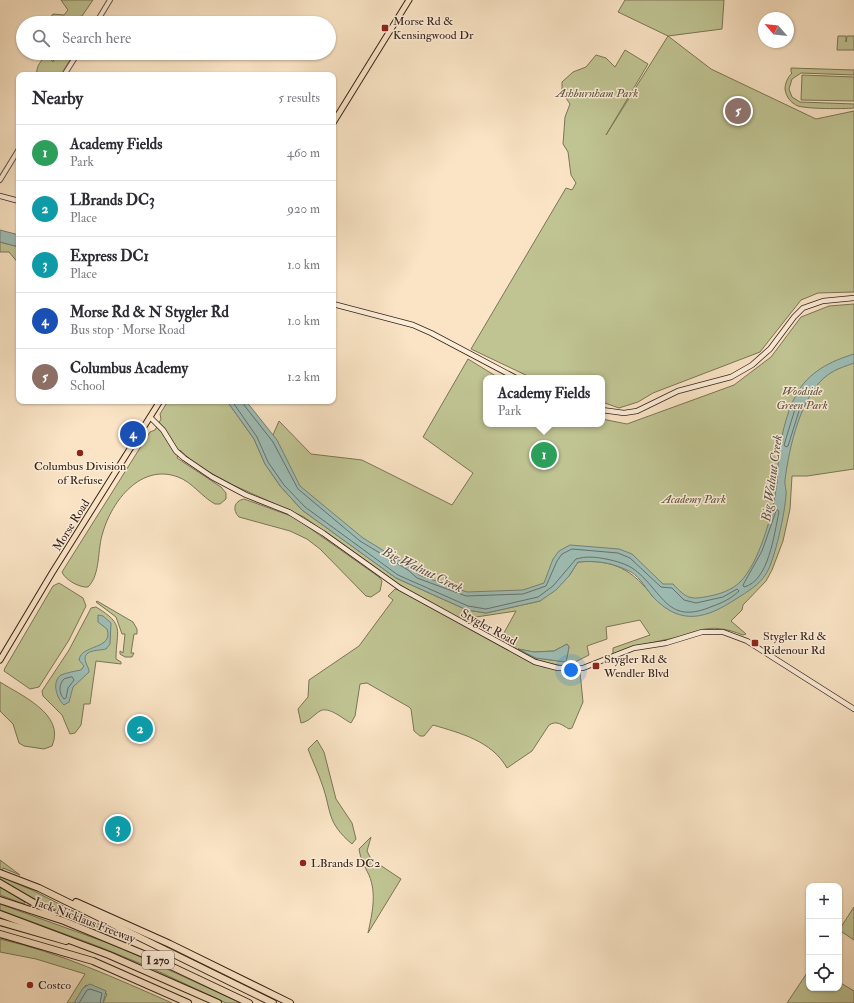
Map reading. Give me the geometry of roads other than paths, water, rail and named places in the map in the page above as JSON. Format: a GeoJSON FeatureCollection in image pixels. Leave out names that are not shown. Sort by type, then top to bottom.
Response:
{"type":"FeatureCollection","features":[{"type":"Feature","properties":{"kind":"highway"},"geometry":{"type":"LineString","coordinates":[[1,873],[67,898],[170,944],[290,1003]]}},
{"type":"Feature","properties":{"kind":"highway"},"geometry":{"type":"LineString","coordinates":[[0,883],[64,921]]}},
{"type":"Feature","properties":{"kind":"highway"},"geometry":{"type":"LineString","coordinates":[[39,888],[273,1003]]}},
{"type":"Feature","properties":{"kind":"highway","name":"Jack Nicklaus Freeway"},"geometry":{"type":"LineString","coordinates":[[0,900],[64,921],[158,960],[249,1003]]}},
{"type":"Feature","properties":{"kind":"highway","name":"Jack Nicklaus Freeway"},"geometry":{"type":"LineString","coordinates":[[0,914],[96,950],[218,1003]]}},
{"type":"Feature","properties":{"kind":"highway"},"geometry":{"type":"LineString","coordinates":[[0,922],[96,950]]}},
{"type":"Feature","properties":{"kind":"highway"},"geometry":{"type":"LineString","coordinates":[[0,934],[93,961],[188,1003]]}},
{"type":"Feature","properties":{"kind":"highway"},"geometry":{"type":"LineString","coordinates":[[148,986],[180,1003]]}},
{"type":"Feature","properties":{"kind":"main road"},"geometry":{"type":"LineString","coordinates":[[336,118],[409,0]]}},
{"type":"Feature","properties":{"kind":"main road"},"geometry":{"type":"LineString","coordinates":[[0,196],[16,200]]}},
{"type":"Feature","properties":{"kind":"main road"},"geometry":{"type":"LineString","coordinates":[[605,410],[624,413],[637,411],[678,391],[731,378],[752,365],[770,349],[794,317],[803,308],[823,301],[854,298]]}},
{"type":"Feature","properties":{"kind":"main road"},"geometry":{"type":"LineString","coordinates":[[336,305],[413,325],[510,375]]}},
{"type":"Feature","properties":{"kind":"main road","name":"Morse Road"},"geometry":{"type":"LineString","coordinates":[[0,660],[52,573],[158,404]]}},
{"type":"Feature","properties":{"kind":"main road","name":"Stygler Road"},"geometry":{"type":"LineString","coordinates":[[150,417],[163,430],[176,451],[212,477],[241,493],[290,512],[323,533],[400,588],[535,662],[558,668],[583,668],[634,648],[666,643],[702,632],[723,632],[747,641],[854,709]]}},
{"type":"Feature","properties":{"kind":"street"},"geometry":{"type":"LineString","coordinates":[[100,16],[110,0]]}},
{"type":"Feature","properties":{"kind":"street"},"geometry":{"type":"LineString","coordinates":[[66,72],[74,60]]}},
{"type":"Feature","properties":{"kind":"street"},"geometry":{"type":"LineString","coordinates":[[0,180],[16,154]]}},
{"type":"Feature","properties":{"kind":"water"},"geometry":{"type":"Polygon","coordinates":[[[0,230],[16,234],[16,246],[0,242],[0,230]]]}},
{"type":"Feature","properties":{"kind":"water"},"geometry":{"type":"Polygon","coordinates":[[[854,354],[854,363],[829,374],[819,383],[804,407],[798,422],[793,437],[787,467],[785,482],[786,493],[782,524],[773,558],[766,574],[760,582],[725,606],[715,611],[695,616],[685,616],[665,608],[631,572],[612,564],[592,561],[578,562],[569,576],[556,590],[540,601],[486,613],[467,610],[396,578],[302,510],[281,487],[265,464],[254,439],[229,404],[248,404],[277,440],[300,486],[363,538],[410,567],[419,575],[467,592],[523,590],[544,583],[553,559],[559,551],[570,545],[619,549],[632,554],[663,584],[673,584],[682,593],[689,597],[698,598],[722,593],[737,585],[747,574],[753,564],[759,552],[772,512],[777,486],[781,438],[792,402],[807,380],[821,368],[854,354]]]}},
{"type":"Feature","properties":{"kind":"water"},"geometry":{"type":"Polygon","coordinates":[[[98,615],[103,616],[111,623],[110,644],[106,649],[91,652],[86,655],[85,658],[89,672],[73,687],[69,702],[64,705],[57,695],[56,682],[58,678],[63,674],[81,670],[84,666],[79,660],[81,655],[85,651],[102,644],[108,636],[107,629],[98,622],[98,615]]]}},
{"type":"Feature","properties":{"kind":"water"},"geometry":{"type":"Polygon","coordinates":[[[567,644],[569,647],[566,662],[536,658],[518,649],[534,652],[554,651],[567,644]]]}},
{"type":"Feature","properties":{"kind":"water"},"geometry":{"type":"Polygon","coordinates":[[[90,984],[106,991],[103,1003],[74,1003],[83,988],[90,984]]]}},
{"type":"Feature","properties":{"kind":"place","name":"Morse Rd & Kensingwood Dr"},"geometry":{"type":"Point","coordinates":[385,28]}},
{"type":"Feature","properties":{"kind":"place","name":"Columbus Academy"},"geometry":{"type":"Point","coordinates":[738,111]}},
{"type":"Feature","properties":{"kind":"place","name":"Morse Rd & N Stygler Rd"},"geometry":{"type":"Point","coordinates":[133,434]}},
{"type":"Feature","properties":{"kind":"place","name":"Columbus Division of Refuse"},"geometry":{"type":"Point","coordinates":[80,453]}},
{"type":"Feature","properties":{"kind":"place","name":"Academy Fields"},"geometry":{"type":"Point","coordinates":[544,455]}},
{"type":"Feature","properties":{"kind":"place","name":"Stygler Rd & Ridenour Rd"},"geometry":{"type":"Point","coordinates":[755,643]}},
{"type":"Feature","properties":{"kind":"place","name":"Stygler Rd & Wendler Blvd"},"geometry":{"type":"Point","coordinates":[596,666]}},
{"type":"Feature","properties":{"kind":"place","name":"LBrands DC3"},"geometry":{"type":"Point","coordinates":[140,729]}},
{"type":"Feature","properties":{"kind":"place","name":"Express DC1"},"geometry":{"type":"Point","coordinates":[118,829]}},
{"type":"Feature","properties":{"kind":"place","name":"LBrands DC2"},"geometry":{"type":"Point","coordinates":[303,863]}},
{"type":"Feature","properties":{"kind":"place","name":"Costco"},"geometry":{"type":"Point","coordinates":[30,985]}},
{"type":"Feature","properties":{"kind":"park label","name":"Ashburnham Park"},"geometry":{"type":"Point","coordinates":[597,93]}},
{"type":"Feature","properties":{"kind":"park label","name":"Woodside Green Park"},"geometry":{"type":"Point","coordinates":[802,398]}},
{"type":"Feature","properties":{"kind":"park label","name":"Academy Park"},"geometry":{"type":"Point","coordinates":[694,499]}},
{"type":"Feature","properties":{"kind":"water label","name":"Big Walnut Creek"},"geometry":{"type":"Point","coordinates":[771,478]}},
{"type":"Feature","properties":{"kind":"water label","name":"Big Walnut Creek"},"geometry":{"type":"Point","coordinates":[423,569]}}]}
